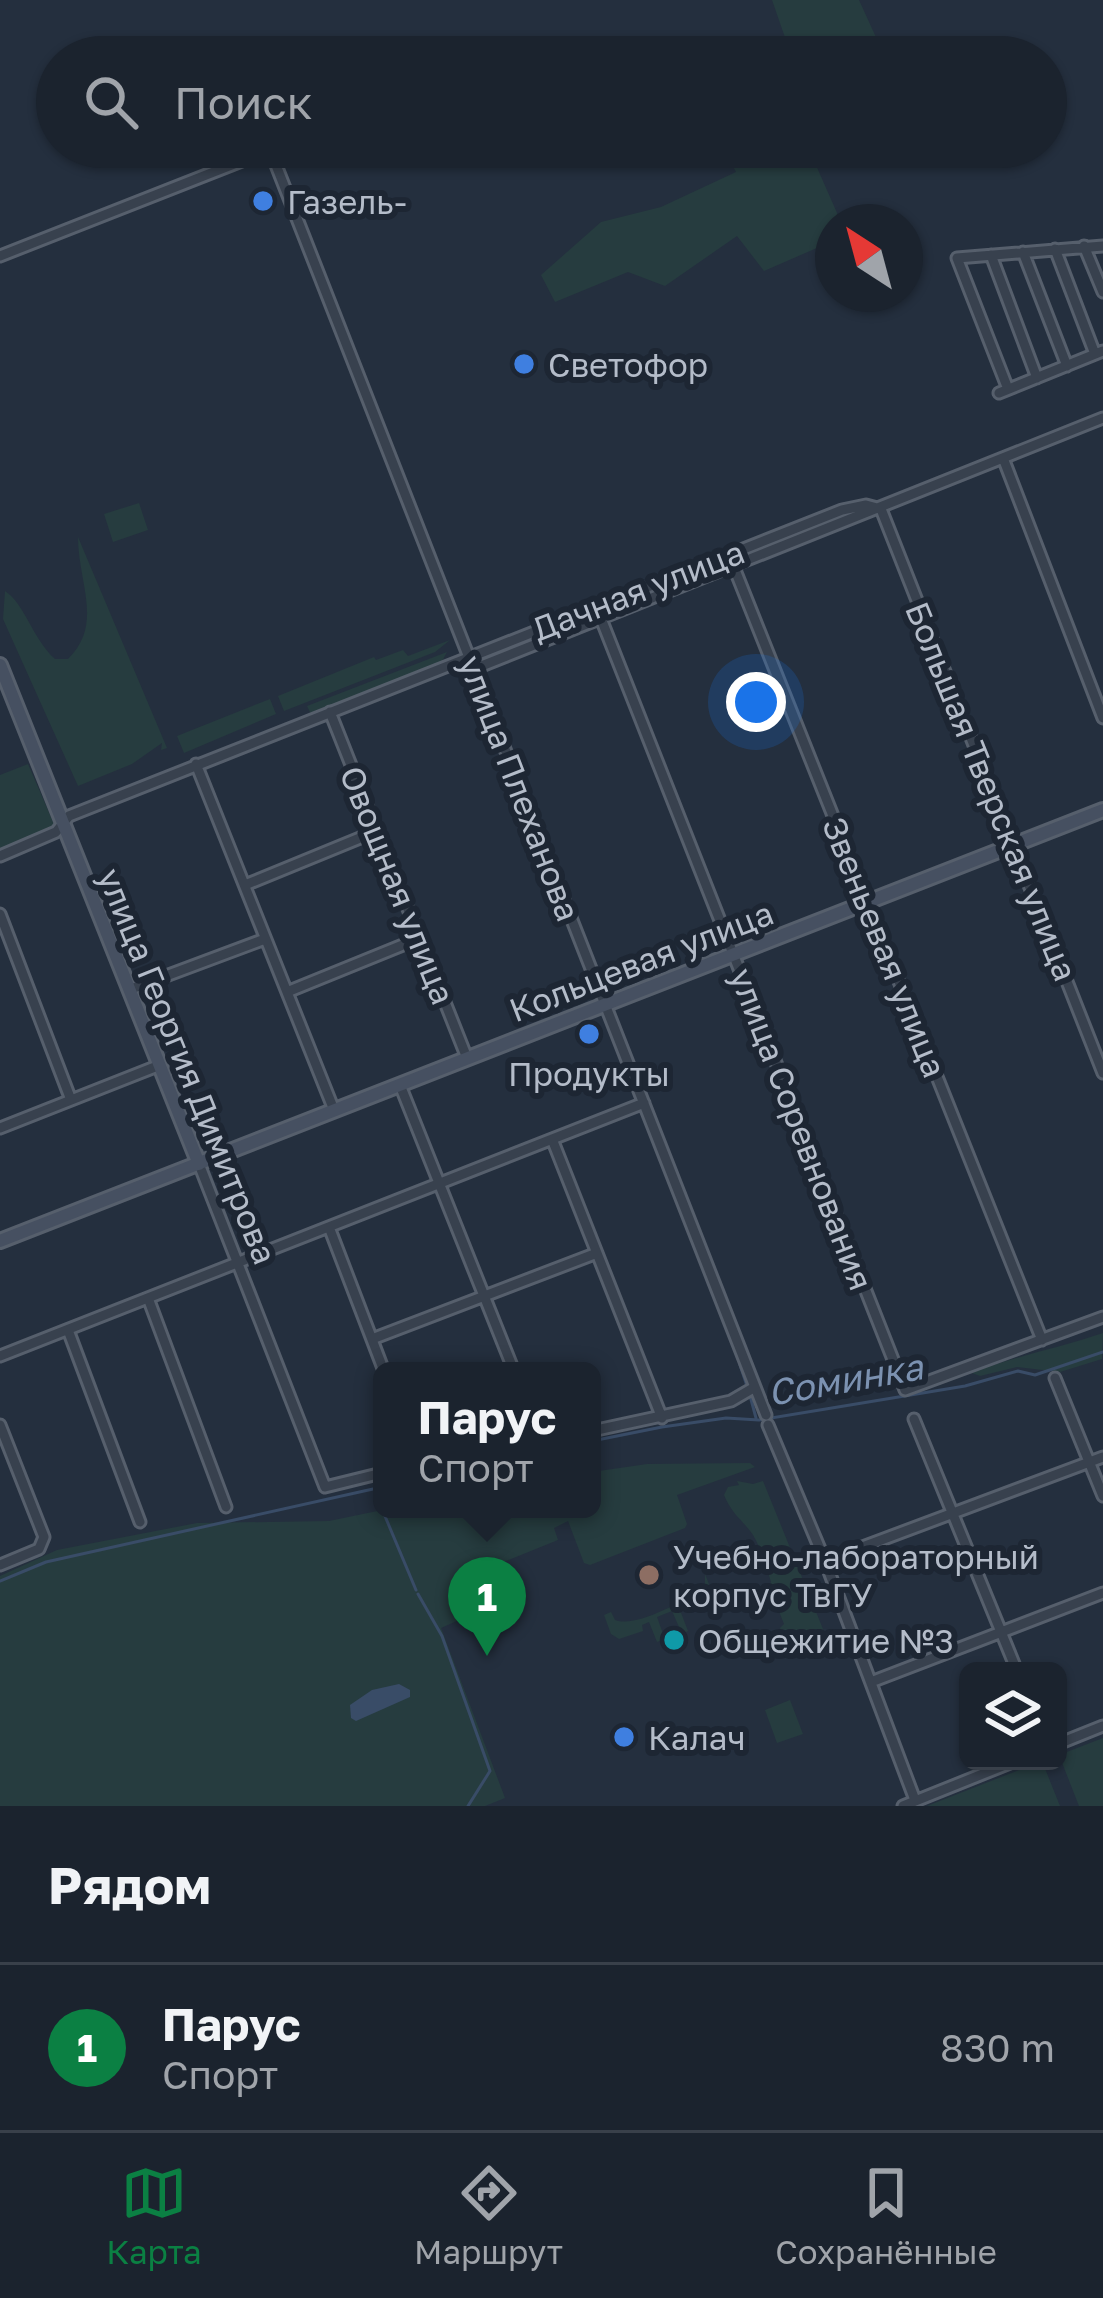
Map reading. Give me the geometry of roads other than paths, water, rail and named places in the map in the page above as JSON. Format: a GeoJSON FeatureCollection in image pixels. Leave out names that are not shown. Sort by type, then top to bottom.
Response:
{"type":"FeatureCollection","features":[{"type":"Feature","properties":{"kind":"main road","name":"улица Георгия Димитрова"},"geometry":{"type":"LineString","coordinates":[[0,664],[199,1164]]}},
{"type":"Feature","properties":{"kind":"main road","name":"Кольцевая улица"},"geometry":{"type":"LineString","coordinates":[[0,1241],[1103,809]]}},
{"type":"Feature","properties":{"kind":"street","name":"улица Плеханова"},"geometry":{"type":"LineString","coordinates":[[0,256],[224,168]]}},
{"type":"Feature","properties":{"kind":"street","name":"улица Плеханова"},"geometry":{"type":"LineString","coordinates":[[277,168],[915,1800]]}},
{"type":"Feature","properties":{"kind":"street"},"geometry":{"type":"LineString","coordinates":[[1054,249],[1099,352],[1004,391],[957,258],[1084,246],[1103,246]]}},
{"type":"Feature","properties":{"kind":"street"},"geometry":{"type":"LineString","coordinates":[[1084,246],[1103,292]]}},
{"type":"Feature","properties":{"kind":"street"},"geometry":{"type":"LineString","coordinates":[[1023,252],[1067,366]]}},
{"type":"Feature","properties":{"kind":"street"},"geometry":{"type":"LineString","coordinates":[[991,255],[1037,378]]}},
{"type":"Feature","properties":{"kind":"street","name":"Дачная улица"},"geometry":{"type":"LineString","coordinates":[[474,669],[1103,418]]}},
{"type":"Feature","properties":{"kind":"street"},"geometry":{"type":"LineString","coordinates":[[1003,458],[1103,718]]}},
{"type":"Feature","properties":{"kind":"street","name":"Дачная улица"},"geometry":{"type":"LineString","coordinates":[[0,856],[56,832],[69,816],[196,764],[842,510],[866,505],[880,508]]}},
{"type":"Feature","properties":{"kind":"street","name":"Большая Тверская улица"},"geometry":{"type":"LineString","coordinates":[[880,508],[1103,1073]]}},
{"type":"Feature","properties":{"kind":"street","name":"Звеньевая улица"},"geometry":{"type":"LineString","coordinates":[[729,555],[1042,1340]]}},
{"type":"Feature","properties":{"kind":"street","name":"улица Соревнования"},"geometry":{"type":"LineString","coordinates":[[596,606],[905,1390],[1042,1340]]}},
{"type":"Feature","properties":{"kind":"street","name":"Овощная улица"},"geometry":{"type":"LineString","coordinates":[[330,712],[467,1058]]}},
{"type":"Feature","properties":{"kind":"street"},"geometry":{"type":"LineString","coordinates":[[196,764],[334,1111]]}},
{"type":"Feature","properties":{"kind":"street"},"geometry":{"type":"LineString","coordinates":[[244,885],[377,831]]}},
{"type":"Feature","properties":{"kind":"street"},"geometry":{"type":"LineString","coordinates":[[0,914],[71,1100]]}},
{"type":"Feature","properties":{"kind":"street"},"geometry":{"type":"LineString","coordinates":[[286,992],[419,938]]}},
{"type":"Feature","properties":{"kind":"street"},"geometry":{"type":"LineString","coordinates":[[131,989],[265,939]]}},
{"type":"Feature","properties":{"kind":"street"},"geometry":{"type":"LineString","coordinates":[[0,1128],[160,1065]]}},
{"type":"Feature","properties":{"kind":"street"},"geometry":{"type":"LineString","coordinates":[[400,1085],[510,1362]]}},
{"type":"Feature","properties":{"kind":"street"},"geometry":{"type":"LineString","coordinates":[[0,1356],[644,1102]]}},
{"type":"Feature","properties":{"kind":"street"},"geometry":{"type":"LineString","coordinates":[[552,1139],[662,1418]]}},
{"type":"Feature","properties":{"kind":"street","name":"улица Георгия Димитрова"},"geometry":{"type":"LineString","coordinates":[[199,1164],[326,1487],[373,1475]]}},
{"type":"Feature","properties":{"kind":"street"},"geometry":{"type":"LineString","coordinates":[[329,1227],[381,1362]]}},
{"type":"Feature","properties":{"kind":"street"},"geometry":{"type":"LineString","coordinates":[[372,1339],[597,1253]]}},
{"type":"Feature","properties":{"kind":"street"},"geometry":{"type":"LineString","coordinates":[[148,1298],[226,1508]]}},
{"type":"Feature","properties":{"kind":"street"},"geometry":{"type":"LineString","coordinates":[[1042,1340],[1103,1317]]}},
{"type":"Feature","properties":{"kind":"street"},"geometry":{"type":"LineString","coordinates":[[68,1330],[140,1522]]}},
{"type":"Feature","properties":{"kind":"street"},"geometry":{"type":"LineString","coordinates":[[1055,1378],[1103,1496]]}},
{"type":"Feature","properties":{"kind":"street"},"geometry":{"type":"LineString","coordinates":[[601,1429],[731,1400],[755,1387]]}},
{"type":"Feature","properties":{"kind":"street"},"geometry":{"type":"LineString","coordinates":[[914,1419],[1013,1662]]}},
{"type":"Feature","properties":{"kind":"street"},"geometry":{"type":"LineString","coordinates":[[0,1425],[44,1537],[39,1549],[0,1564]]}},
{"type":"Feature","properties":{"kind":"street"},"geometry":{"type":"LineString","coordinates":[[825,1562],[1103,1457]]}},
{"type":"Feature","properties":{"kind":"street"},"geometry":{"type":"LineString","coordinates":[[871,1682],[1103,1593]]}},
{"type":"Feature","properties":{"kind":"street"},"geometry":{"type":"LineString","coordinates":[[1067,1740],[1103,1726]]}},
{"type":"Feature","properties":{"kind":"street"},"geometry":{"type":"LineString","coordinates":[[903,1806],[992,1770]]}},
{"type":"Feature","properties":{"kind":"water"},"geometry":{"type":"Polygon","coordinates":[[[399,1684],[410,1690],[410,1697],[356,1721],[351,1718],[350,1705],[372,1690],[399,1684]]]}},
{"type":"Feature","properties":{"kind":"waterway","name":"Соминка"},"geometry":{"type":"LineString","coordinates":[[601,1439],[726,1418],[759,1420],[965,1386],[1018,1371],[1035,1375],[1103,1352]]}},
{"type":"Feature","properties":{"kind":"waterway"},"geometry":{"type":"LineString","coordinates":[[740,1365],[747,1386]]}},
{"type":"Feature","properties":{"kind":"waterway"},"geometry":{"type":"LineString","coordinates":[[749,1392],[756,1418]]}},
{"type":"Feature","properties":{"kind":"waterway","name":"Соминка"},"geometry":{"type":"LineString","coordinates":[[0,1581],[46,1562],[373,1489]]}},
{"type":"Feature","properties":{"kind":"waterway"},"geometry":{"type":"LineString","coordinates":[[386,1518],[416,1590]]}},
{"type":"Feature","properties":{"kind":"waterway"},"geometry":{"type":"LineString","coordinates":[[418,1594],[442,1636],[490,1771],[468,1806]]}},
{"type":"Feature","properties":{"kind":"place","name":"Газель-"},"geometry":{"type":"Point","coordinates":[263,201]}},
{"type":"Feature","properties":{"kind":"place","name":"Светофор"},"geometry":{"type":"Point","coordinates":[524,364]}},
{"type":"Feature","properties":{"kind":"place","name":"Продукты"},"geometry":{"type":"Point","coordinates":[589,1034]}},
{"type":"Feature","properties":{"kind":"place","name":"Учебно-лабораторный корпус ТвГУ"},"geometry":{"type":"Point","coordinates":[649,1575]}},
{"type":"Feature","properties":{"kind":"place","name":"Общежитие №3"},"geometry":{"type":"Point","coordinates":[674,1640]}},
{"type":"Feature","properties":{"kind":"place","name":"Парус"},"geometry":{"type":"Point","coordinates":[487,1656]}},
{"type":"Feature","properties":{"kind":"place","name":"Калач"},"geometry":{"type":"Point","coordinates":[624,1737]}}]}
